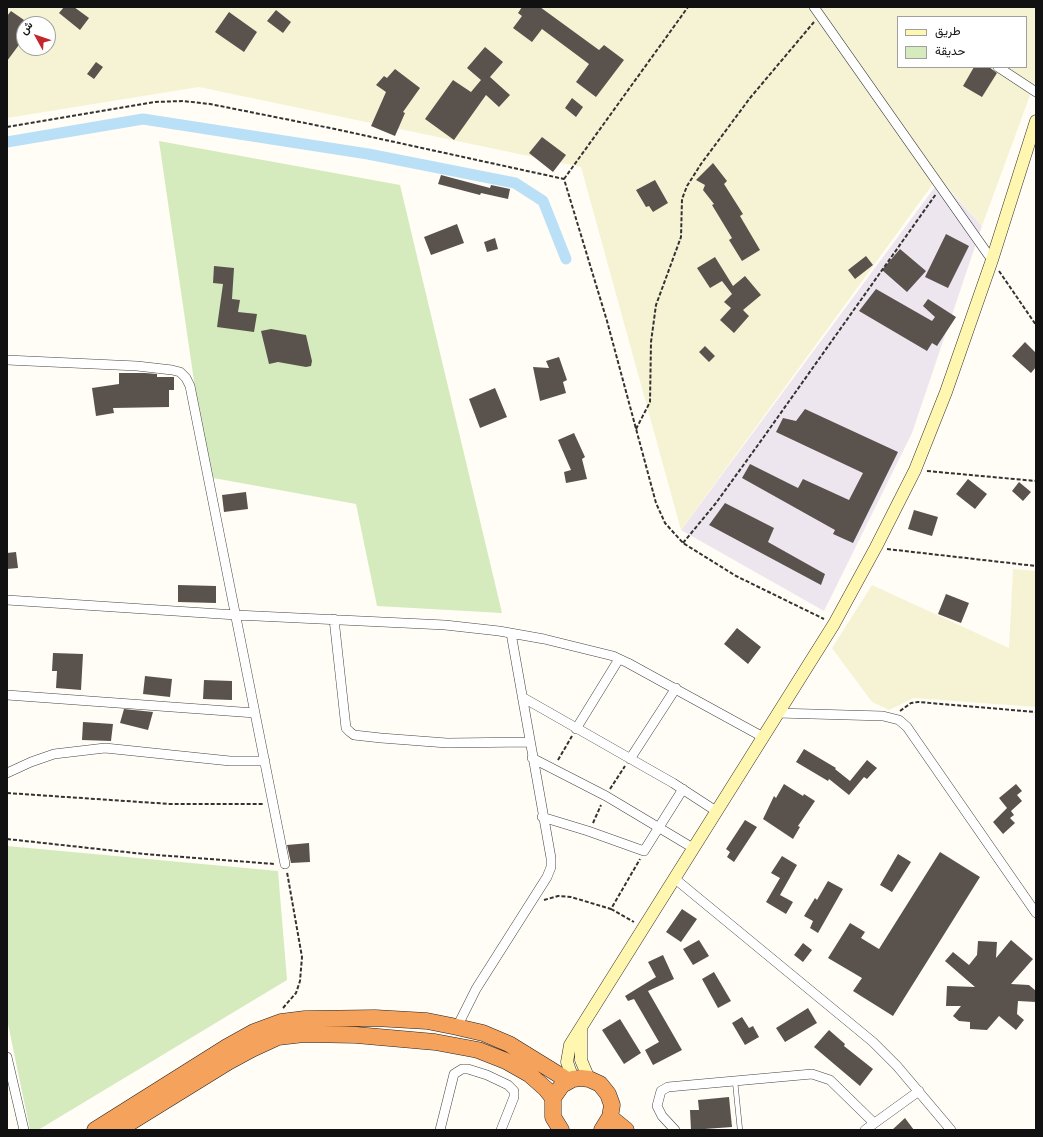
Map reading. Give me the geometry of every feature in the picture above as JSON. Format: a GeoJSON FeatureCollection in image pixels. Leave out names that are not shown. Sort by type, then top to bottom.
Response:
{"type":"FeatureCollection","features":[{"type":"Feature","properties":{"kind":"highway"},"geometry":{"type":"LineString","coordinates":[[95,1130],[227,1047],[254,1032],[281,1022],[305,1019],[375,1018],[428,1021],[483,1033],[509,1044],[571,1080],[590,1079],[600,1084],[608,1094],[612,1105],[606,1124],[626,1130]]}},
{"type":"Feature","properties":{"kind":"highway"},"geometry":{"type":"LineString","coordinates":[[118,1130],[228,1062],[252,1049],[278,1037],[304,1034],[356,1035],[435,1042],[478,1050],[506,1061],[529,1074],[546,1089],[553,1098]]}},
{"type":"Feature","properties":{"kind":"highway"},"geometry":{"type":"LineString","coordinates":[[561,1130],[553,1117],[553,1098],[556,1091],[571,1080]]}},
{"type":"Feature","properties":{"kind":"main road"},"geometry":{"type":"LineString","coordinates":[[571,1080],[567,1055],[570,1046],[834,624],[876,547],[915,470],[946,392],[992,260],[1036,122]]}},
{"type":"Feature","properties":{"kind":"main road"},"geometry":{"type":"LineString","coordinates":[[581,1028],[581,1060],[590,1079]]}},
{"type":"Feature","properties":{"kind":"street"},"geometry":{"type":"LineString","coordinates":[[814,7],[992,260]]}},
{"type":"Feature","properties":{"kind":"street"},"geometry":{"type":"LineString","coordinates":[[1000,68],[1036,92]]}},
{"type":"Feature","properties":{"kind":"street"},"geometry":{"type":"LineString","coordinates":[[7,360],[137,366],[172,370],[180,372],[186,378],[190,386],[285,864]]}},
{"type":"Feature","properties":{"kind":"street"},"geometry":{"type":"LineString","coordinates":[[7,600],[236,615],[445,625],[511,633],[568,644],[619,659],[676,688],[763,737]]}},
{"type":"Feature","properties":{"kind":"street"},"geometry":{"type":"LineString","coordinates":[[334,619],[346,728],[354,735],[447,743],[530,742]]}},
{"type":"Feature","properties":{"kind":"street"},"geometry":{"type":"LineString","coordinates":[[457,1027],[476,989],[547,877],[551,867],[551,858],[542,818],[511,633]]}},
{"type":"Feature","properties":{"kind":"street"},"geometry":{"type":"LineString","coordinates":[[576,729],[619,659]]}},
{"type":"Feature","properties":{"kind":"street"},"geometry":{"type":"LineString","coordinates":[[630,759],[676,688]]}},
{"type":"Feature","properties":{"kind":"street"},"geometry":{"type":"LineString","coordinates":[[7,696],[255,713]]}},
{"type":"Feature","properties":{"kind":"street"},"geometry":{"type":"LineString","coordinates":[[522,697],[683,790],[716,811]]}},
{"type":"Feature","properties":{"kind":"street"},"geometry":{"type":"LineString","coordinates":[[777,713],[883,716],[899,720],[907,727],[1036,913]]}},
{"type":"Feature","properties":{"kind":"street"},"geometry":{"type":"LineString","coordinates":[[7,773],[31,762],[54,754],[106,748],[230,761],[265,761]]}},
{"type":"Feature","properties":{"kind":"street"},"geometry":{"type":"LineString","coordinates":[[532,758],[554,768],[659,826],[693,848]]}},
{"type":"Feature","properties":{"kind":"street"},"geometry":{"type":"LineString","coordinates":[[542,818],[588,831],[644,850],[683,790]]}},
{"type":"Feature","properties":{"kind":"street"},"geometry":{"type":"LineString","coordinates":[[674,878],[873,1042],[919,1091],[951,1130]]}},
{"type":"Feature","properties":{"kind":"street"},"geometry":{"type":"LineString","coordinates":[[7,1057],[24,1130]]}},
{"type":"Feature","properties":{"kind":"street"},"geometry":{"type":"LineString","coordinates":[[440,1130],[454,1074],[462,1069],[468,1069],[487,1075],[512,1089],[514,1097],[501,1130]]}},
{"type":"Feature","properties":{"kind":"street"},"geometry":{"type":"LineString","coordinates":[[675,1130],[662,1116],[657,1106],[661,1091],[668,1087],[812,1074],[822,1076],[830,1080],[874,1123]]}},
{"type":"Feature","properties":{"kind":"street"},"geometry":{"type":"LineString","coordinates":[[864,1130],[919,1091]]}},
{"type":"Feature","properties":{"kind":"lane"},"geometry":{"type":"LineString","coordinates":[[735,1081],[740,1130]]}},
{"type":"Feature","properties":{"kind":"path"},"geometry":{"type":"LineString","coordinates":[[564,179],[688,7]]}},
{"type":"Feature","properties":{"kind":"path"},"geometry":{"type":"LineString","coordinates":[[636,430],[650,402],[651,342],[656,305],[681,237],[682,199],[687,186],[701,164],[750,98],[798,39],[820,16]]}},
{"type":"Feature","properties":{"kind":"path"},"geometry":{"type":"LineString","coordinates":[[7,127],[155,102],[182,101],[210,104],[335,129],[564,179]]}},
{"type":"Feature","properties":{"kind":"path"},"geometry":{"type":"LineString","coordinates":[[564,179],[607,321],[656,503],[665,523],[683,543],[736,576],[834,624]]}},
{"type":"Feature","properties":{"kind":"path"},"geometry":{"type":"LineString","coordinates":[[683,543],[716,503],[763,438],[940,187]]}},
{"type":"Feature","properties":{"kind":"path"},"geometry":{"type":"LineString","coordinates":[[992,260],[1036,325]]}},
{"type":"Feature","properties":{"kind":"path"},"geometry":{"type":"LineString","coordinates":[[915,470],[1036,481]]}},
{"type":"Feature","properties":{"kind":"path"},"geometry":{"type":"LineString","coordinates":[[876,547],[1036,566]]}},
{"type":"Feature","properties":{"kind":"path"},"geometry":{"type":"LineString","coordinates":[[893,718],[904,707],[911,703],[918,702],[1036,712]]}},
{"type":"Feature","properties":{"kind":"path"},"geometry":{"type":"LineString","coordinates":[[554,768],[576,729]]}},
{"type":"Feature","properties":{"kind":"path"},"geometry":{"type":"LineString","coordinates":[[7,793],[170,804],[274,804]]}},
{"type":"Feature","properties":{"kind":"path"},"geometry":{"type":"LineString","coordinates":[[7,839],[144,854],[285,864],[302,957],[300,981],[296,993],[279,1011]]}},
{"type":"Feature","properties":{"kind":"path"},"geometry":{"type":"LineString","coordinates":[[611,909],[644,850]]}},
{"type":"Feature","properties":{"kind":"path"},"geometry":{"type":"LineString","coordinates":[[528,907],[558,896],[571,897],[611,909],[644,927]]}},
{"type":"Feature","properties":{"kind":"shaded area"},"geometry":{"type":"Polygon","coordinates":[[[7,7],[1036,7],[1036,79],[982,226],[938,177],[681,530],[581,167],[199,87],[7,118],[7,7]]]}},
{"type":"Feature","properties":{"kind":"shaded area"},"geometry":{"type":"Polygon","coordinates":[[[940,180],[982,226],[912,433],[824,611],[681,530],[940,180]]]}},
{"type":"Feature","properties":{"kind":"shaded area"},"geometry":{"type":"Polygon","coordinates":[[[1013,569],[1036,571],[1036,707],[914,698],[889,710],[872,702],[832,648],[872,585],[1009,648],[1013,569]]]}},
{"type":"Feature","properties":{"kind":"green space"},"geometry":{"type":"Polygon","coordinates":[[[159,141],[400,185],[502,613],[377,606],[356,504],[208,477],[159,141]]]}},
{"type":"Feature","properties":{"kind":"green space"},"geometry":{"type":"Polygon","coordinates":[[[7,846],[278,871],[287,980],[38,1130],[30,1130],[7,1019],[7,846]]]}},
{"type":"Feature","properties":{"kind":"building"},"geometry":{"type":"Polygon","coordinates":[[[64,7],[74,7],[89,18],[80,30],[59,13],[64,7]]]}},
{"type":"Feature","properties":{"kind":"building"},"geometry":{"type":"Polygon","coordinates":[[[522,7],[540,7],[599,50],[604,45],[624,60],[596,97],[576,82],[589,64],[542,29],[532,42],[513,28],[522,16],[518,13],[522,7]]]}},
{"type":"Feature","properties":{"kind":"building"},"geometry":{"type":"Polygon","coordinates":[[[276,10],[291,22],[283,33],[267,21],[276,10]]]}},
{"type":"Feature","properties":{"kind":"building"},"geometry":{"type":"Polygon","coordinates":[[[11,11],[18,16],[16,16],[16,49],[7,61],[7,16],[11,11]]]}},
{"type":"Feature","properties":{"kind":"building"},"geometry":{"type":"Polygon","coordinates":[[[229,12],[257,32],[244,52],[215,32],[229,12]]]}},
{"type":"Feature","properties":{"kind":"building"},"geometry":{"type":"Polygon","coordinates":[[[485,47],[503,62],[490,77],[510,95],[499,107],[486,95],[454,140],[425,119],[453,80],[471,92],[481,80],[467,68],[485,47]]]}},
{"type":"Feature","properties":{"kind":"building"},"geometry":{"type":"Polygon","coordinates":[[[96,62],[103,67],[94,79],[87,74],[96,62]]]}},
{"type":"Feature","properties":{"kind":"building"},"geometry":{"type":"Polygon","coordinates":[[[973,68],[990,68],[997,73],[982,97],[963,86],[973,68]]]}},
{"type":"Feature","properties":{"kind":"building"},"geometry":{"type":"Polygon","coordinates":[[[395,69],[420,88],[403,112],[405,113],[395,136],[371,126],[386,92],[376,85],[384,76],[387,78],[395,69]]]}},
{"type":"Feature","properties":{"kind":"building"},"geometry":{"type":"Polygon","coordinates":[[[572,98],[583,107],[576,117],[565,108],[572,98]]]}},
{"type":"Feature","properties":{"kind":"building"},"geometry":{"type":"Polygon","coordinates":[[[542,137],[566,155],[553,172],[529,153],[542,137]]]}},
{"type":"Feature","properties":{"kind":"building"},"geometry":{"type":"Polygon","coordinates":[[[713,163],[727,181],[724,184],[743,214],[740,216],[760,250],[742,261],[729,240],[732,238],[712,205],[714,204],[703,190],[705,185],[696,180],[713,163]]]}},
{"type":"Feature","properties":{"kind":"building"},"geometry":{"type":"Polygon","coordinates":[[[441,175],[490,188],[491,185],[510,189],[508,199],[481,193],[480,195],[438,184],[441,175]]]}},
{"type":"Feature","properties":{"kind":"building"},"geometry":{"type":"Polygon","coordinates":[[[655,180],[668,203],[653,212],[649,206],[646,207],[636,190],[655,180]]]}},
{"type":"Feature","properties":{"kind":"building"},"geometry":{"type":"Polygon","coordinates":[[[457,224],[464,243],[431,255],[424,237],[457,224]]]}},
{"type":"Feature","properties":{"kind":"building"},"geometry":{"type":"Polygon","coordinates":[[[946,234],[969,246],[948,288],[925,277],[946,234]]]}},
{"type":"Feature","properties":{"kind":"building"},"geometry":{"type":"Polygon","coordinates":[[[495,238],[498,249],[487,252],[484,242],[495,238]]]}},
{"type":"Feature","properties":{"kind":"building"},"geometry":{"type":"Polygon","coordinates":[[[900,249],[926,271],[907,292],[882,270],[900,249]]]}},
{"type":"Feature","properties":{"kind":"building"},"geometry":{"type":"Polygon","coordinates":[[[866,256],[873,265],[855,279],[848,270],[866,256]]]}},
{"type":"Feature","properties":{"kind":"building"},"geometry":{"type":"Polygon","coordinates":[[[715,257],[733,286],[745,276],[761,295],[743,310],[749,316],[734,333],[720,320],[731,308],[724,302],[732,294],[722,281],[710,288],[697,268],[715,257]]]}},
{"type":"Feature","properties":{"kind":"building"},"geometry":{"type":"Polygon","coordinates":[[[214,266],[234,268],[232,299],[240,300],[238,312],[257,314],[254,332],[217,327],[223,284],[213,283],[214,266]]]}},
{"type":"Feature","properties":{"kind":"building"},"geometry":{"type":"Polygon","coordinates":[[[876,289],[932,321],[935,317],[923,306],[928,299],[956,317],[937,346],[932,343],[927,351],[859,311],[876,289]]]}},
{"type":"Feature","properties":{"kind":"building"},"geometry":{"type":"Polygon","coordinates":[[[271,329],[306,335],[312,361],[311,366],[306,367],[278,362],[269,364],[261,331],[271,329]]]}},
{"type":"Feature","properties":{"kind":"building"},"geometry":{"type":"Polygon","coordinates":[[[1025,342],[1036,353],[1036,367],[1031,373],[1012,356],[1025,342]]]}},
{"type":"Feature","properties":{"kind":"building"},"geometry":{"type":"Polygon","coordinates":[[[705,346],[715,356],[709,362],[699,352],[705,346]]]}},
{"type":"Feature","properties":{"kind":"building"},"geometry":{"type":"Polygon","coordinates":[[[559,357],[567,380],[563,382],[566,393],[540,401],[533,367],[549,368],[546,361],[559,357]]]}},
{"type":"Feature","properties":{"kind":"building"},"geometry":{"type":"Polygon","coordinates":[[[119,373],[145,373],[157,374],[157,377],[174,377],[174,390],[169,390],[169,407],[113,408],[114,413],[96,416],[92,388],[119,384],[119,373]]]}},
{"type":"Feature","properties":{"kind":"building"},"geometry":{"type":"Polygon","coordinates":[[[495,388],[507,417],[480,428],[469,399],[495,388]]]}},
{"type":"Feature","properties":{"kind":"building"},"geometry":{"type":"Polygon","coordinates":[[[805,409],[898,452],[853,543],[833,534],[835,530],[742,478],[750,464],[798,488],[803,479],[849,500],[863,473],[776,432],[783,418],[796,421],[805,409]]]}},
{"type":"Feature","properties":{"kind":"building"},"geometry":{"type":"Polygon","coordinates":[[[574,433],[585,457],[582,459],[587,479],[566,483],[564,472],[571,470],[558,440],[574,433]]]}},
{"type":"Feature","properties":{"kind":"building"},"geometry":{"type":"Polygon","coordinates":[[[968,479],[987,494],[975,509],[956,494],[968,479]]]}},
{"type":"Feature","properties":{"kind":"building"},"geometry":{"type":"Polygon","coordinates":[[[1019,482],[1031,492],[1023,501],[1012,491],[1019,482]]]}},
{"type":"Feature","properties":{"kind":"building"},"geometry":{"type":"Polygon","coordinates":[[[246,492],[248,509],[224,512],[222,495],[246,492]]]}},
{"type":"Feature","properties":{"kind":"building"},"geometry":{"type":"Polygon","coordinates":[[[725,503],[774,528],[768,542],[825,574],[821,585],[709,525],[725,503]]]}},
{"type":"Feature","properties":{"kind":"building"},"geometry":{"type":"Polygon","coordinates":[[[914,510],[938,517],[932,536],[908,529],[914,510]]]}},
{"type":"Feature","properties":{"kind":"building"},"geometry":{"type":"Polygon","coordinates":[[[16,552],[18,568],[7,569],[7,553],[16,552]]]}},
{"type":"Feature","properties":{"kind":"building"},"geometry":{"type":"Polygon","coordinates":[[[178,585],[216,586],[216,603],[178,602],[178,585]]]}},
{"type":"Feature","properties":{"kind":"building"},"geometry":{"type":"Polygon","coordinates":[[[946,594],[969,603],[961,623],[938,614],[946,594]]]}},
{"type":"Feature","properties":{"kind":"building"},"geometry":{"type":"Polygon","coordinates":[[[737,628],[761,647],[748,664],[724,644],[737,628]]]}},
{"type":"Feature","properties":{"kind":"building"},"geometry":{"type":"Polygon","coordinates":[[[53,653],[83,654],[81,690],[56,688],[57,671],[52,671],[53,653]]]}},
{"type":"Feature","properties":{"kind":"building"},"geometry":{"type":"Polygon","coordinates":[[[145,676],[172,679],[170,697],[143,694],[145,676]]]}},
{"type":"Feature","properties":{"kind":"building"},"geometry":{"type":"Polygon","coordinates":[[[204,680],[232,681],[232,700],[203,699],[204,680]]]}},
{"type":"Feature","properties":{"kind":"building"},"geometry":{"type":"Polygon","coordinates":[[[124,709],[153,712],[148,730],[120,723],[124,709]]]}},
{"type":"Feature","properties":{"kind":"building"},"geometry":{"type":"Polygon","coordinates":[[[83,722],[113,724],[111,741],[82,740],[83,722]]]}},
{"type":"Feature","properties":{"kind":"building"},"geometry":{"type":"Polygon","coordinates":[[[804,749],[836,768],[835,769],[850,781],[867,760],[877,768],[867,779],[864,777],[849,795],[829,779],[828,781],[796,762],[804,749]]]}},
{"type":"Feature","properties":{"kind":"building"},"geometry":{"type":"Polygon","coordinates":[[[784,784],[803,796],[804,794],[815,801],[798,826],[800,827],[793,839],[763,819],[774,796],[776,798],[784,784]]]}},
{"type":"Feature","properties":{"kind":"building"},"geometry":{"type":"Polygon","coordinates":[[[1016,784],[1022,791],[1017,795],[1022,801],[1011,811],[1014,815],[1010,818],[1015,823],[1003,834],[993,822],[1007,808],[999,798],[1016,784]]]}},
{"type":"Feature","properties":{"kind":"building"},"geometry":{"type":"Polygon","coordinates":[[[745,820],[757,827],[734,862],[727,857],[730,852],[726,849],[745,820]]]}},
{"type":"Feature","properties":{"kind":"building"},"geometry":{"type":"Polygon","coordinates":[[[309,843],[310,862],[291,863],[287,845],[309,843]]]}},
{"type":"Feature","properties":{"kind":"building"},"geometry":{"type":"Polygon","coordinates":[[[940,852],[980,877],[893,1016],[853,991],[862,978],[828,958],[850,923],[865,932],[861,938],[879,949],[940,852]]]}},
{"type":"Feature","properties":{"kind":"building"},"geometry":{"type":"Polygon","coordinates":[[[898,854],[911,862],[892,892],[880,885],[898,854]]]}},
{"type":"Feature","properties":{"kind":"building"},"geometry":{"type":"Polygon","coordinates":[[[782,856],[797,865],[780,895],[793,902],[786,914],[766,902],[780,878],[771,873],[782,856]]]}},
{"type":"Feature","properties":{"kind":"building"},"geometry":{"type":"Polygon","coordinates":[[[828,881],[843,889],[818,933],[810,928],[813,921],[804,916],[815,898],[817,900],[828,881]]]}},
{"type":"Feature","properties":{"kind":"building"},"geometry":{"type":"Polygon","coordinates":[[[682,909],[697,919],[681,942],[666,932],[682,909]]]}},
{"type":"Feature","properties":{"kind":"building"},"geometry":{"type":"Polygon","coordinates":[[[699,940],[709,956],[693,965],[683,949],[699,940]]]}},
{"type":"Feature","properties":{"kind":"building"},"geometry":{"type":"Polygon","coordinates":[[[1011,940],[1033,959],[1011,984],[1029,985],[1036,991],[1036,1002],[1018,1001],[1017,1014],[1024,1020],[1016,1030],[999,1016],[987,1030],[970,1029],[970,1022],[959,1021],[953,1016],[961,1006],[946,1006],[947,986],[975,987],[945,961],[953,952],[969,965],[977,955],[978,941],[997,942],[996,958],[1011,940]]]}},
{"type":"Feature","properties":{"kind":"building"},"geometry":{"type":"Polygon","coordinates":[[[803,943],[812,950],[803,962],[794,955],[803,943]]]}},
{"type":"Feature","properties":{"kind":"building"},"geometry":{"type":"Polygon","coordinates":[[[663,955],[674,979],[648,991],[682,1050],[653,1065],[645,1050],[659,1042],[634,999],[628,1001],[625,996],[656,977],[648,962],[663,955]]]}},
{"type":"Feature","properties":{"kind":"building"},"geometry":{"type":"Polygon","coordinates":[[[714,972],[731,1001],[718,1008],[702,979],[714,972]]]}},
{"type":"Feature","properties":{"kind":"building"},"geometry":{"type":"Polygon","coordinates":[[[808,1008],[817,1023],[785,1042],[776,1028],[808,1008]]]}},
{"type":"Feature","properties":{"kind":"building"},"geometry":{"type":"Polygon","coordinates":[[[742,1017],[749,1028],[753,1026],[759,1037],[745,1045],[732,1023],[742,1017]]]}},
{"type":"Feature","properties":{"kind":"building"},"geometry":{"type":"Polygon","coordinates":[[[620,1019],[641,1053],[624,1064],[602,1030],[620,1019]]]}},
{"type":"Feature","properties":{"kind":"building"},"geometry":{"type":"Polygon","coordinates":[[[829,1030],[845,1044],[844,1046],[873,1069],[860,1086],[814,1047],[829,1030]]]}},
{"type":"Feature","properties":{"kind":"building"},"geometry":{"type":"Polygon","coordinates":[[[729,1097],[732,1127],[691,1130],[690,1110],[699,1110],[698,1100],[729,1097]]]}},
{"type":"Feature","properties":{"kind":"building"},"geometry":{"type":"Polygon","coordinates":[[[905,1118],[914,1130],[892,1130],[905,1118]]]}},
{"type":"Feature","properties":{"kind":"waterway"},"geometry":{"type":"LineString","coordinates":[[7,142],[143,119],[368,154],[515,183],[543,201],[566,259]]}}]}
